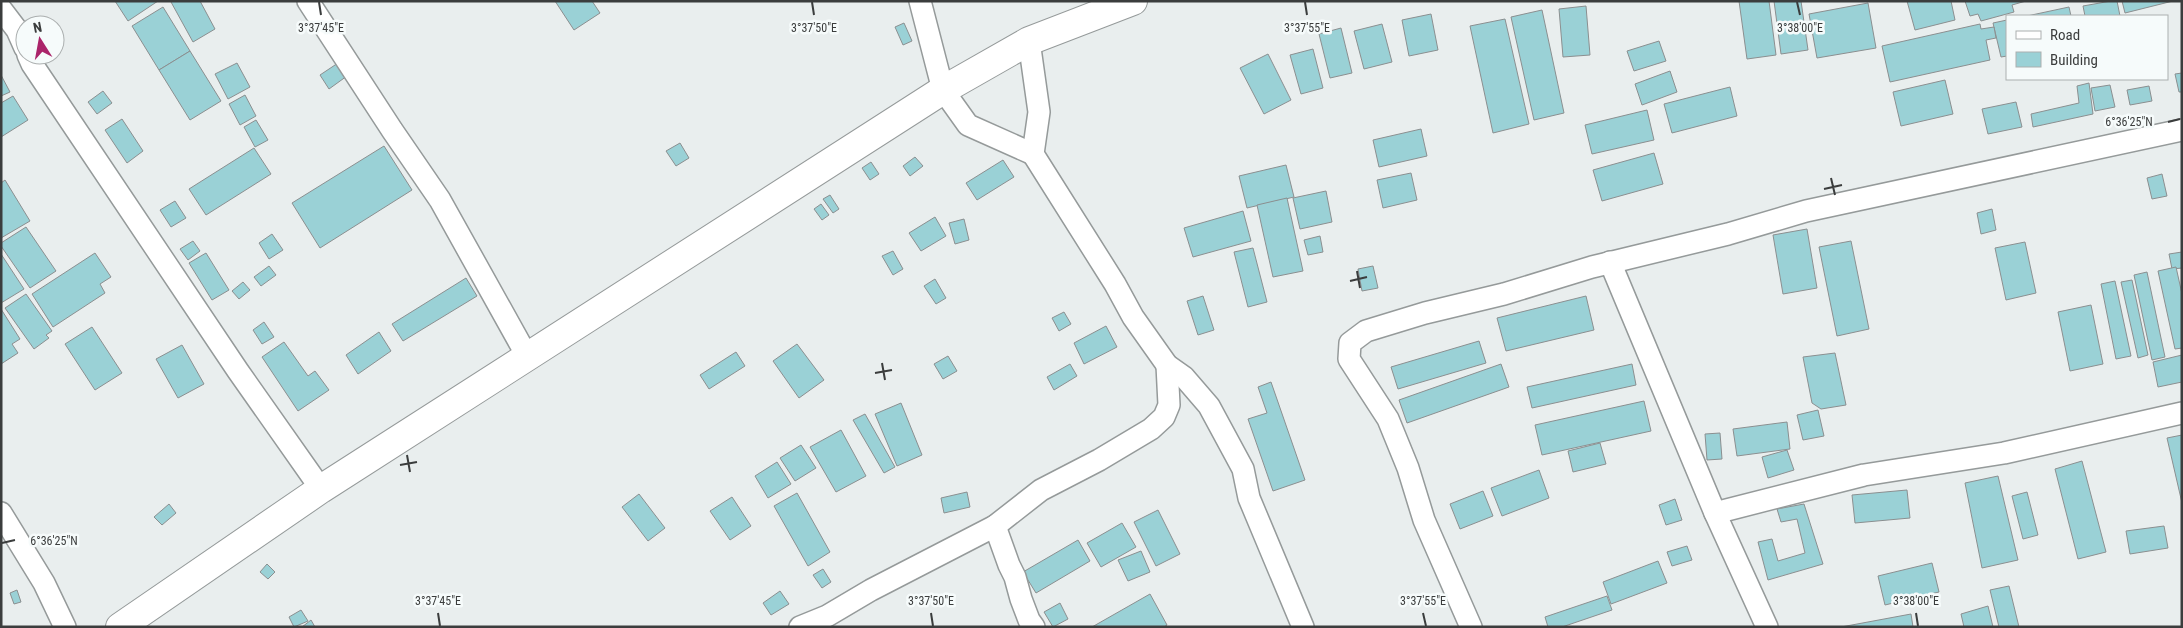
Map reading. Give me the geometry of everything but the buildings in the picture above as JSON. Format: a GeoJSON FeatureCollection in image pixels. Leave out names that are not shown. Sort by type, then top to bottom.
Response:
{"type":"FeatureCollection","features":[{"type":"Feature","properties":{"kind":"main road"},"geometry":{"type":"LineString","coordinates":[[120,627],[321,489],[942,90],[1029,41],[1133,1]]}},
{"type":"Feature","properties":{"kind":"street"},"geometry":{"type":"LineString","coordinates":[[308,1],[440,200],[527,356]]}},
{"type":"Feature","properties":{"kind":"street"},"geometry":{"type":"LineString","coordinates":[[920,1],[942,90],[968,125],[1033,154],[1115,284],[1133,317],[1167,365],[1184,377],[1209,406],[1242,469],[1249,498],[1259,525],[1303,627]]}},
{"type":"Feature","properties":{"kind":"street"},"geometry":{"type":"LineString","coordinates":[[1,9],[15,27]]}},
{"type":"Feature","properties":{"kind":"street"},"geometry":{"type":"LineString","coordinates":[[1029,41],[1039,112],[1033,154]]}},
{"type":"Feature","properties":{"kind":"street"},"geometry":{"type":"LineString","coordinates":[[33,65],[238,371],[321,489]]}},
{"type":"Feature","properties":{"kind":"street"},"geometry":{"type":"LineString","coordinates":[[1471,627],[1424,520],[1408,468],[1388,419],[1349,358],[1350,343],[1366,331],[1425,312],[1504,294],[1610,262],[1728,234],[1806,211],[2182,130]]}},
{"type":"Feature","properties":{"kind":"street"},"geometry":{"type":"LineString","coordinates":[[1610,262],[1715,512],[1767,627]]}},
{"type":"Feature","properties":{"kind":"street"},"geometry":{"type":"LineString","coordinates":[[800,627],[826,616],[871,590],[995,526],[1041,490],[1099,460],[1151,429],[1164,417],[1169,405],[1167,365]]}},
{"type":"Feature","properties":{"kind":"street"},"geometry":{"type":"LineString","coordinates":[[1715,512],[1864,475],[2004,453],[2182,414]]}},
{"type":"Feature","properties":{"kind":"street"},"geometry":{"type":"LineString","coordinates":[[1,513],[44,583],[65,627]]}},
{"type":"Feature","properties":{"kind":"street"},"geometry":{"type":"LineString","coordinates":[[995,526],[1008,565],[1015,577],[1024,606],[1034,627]]}}]}
